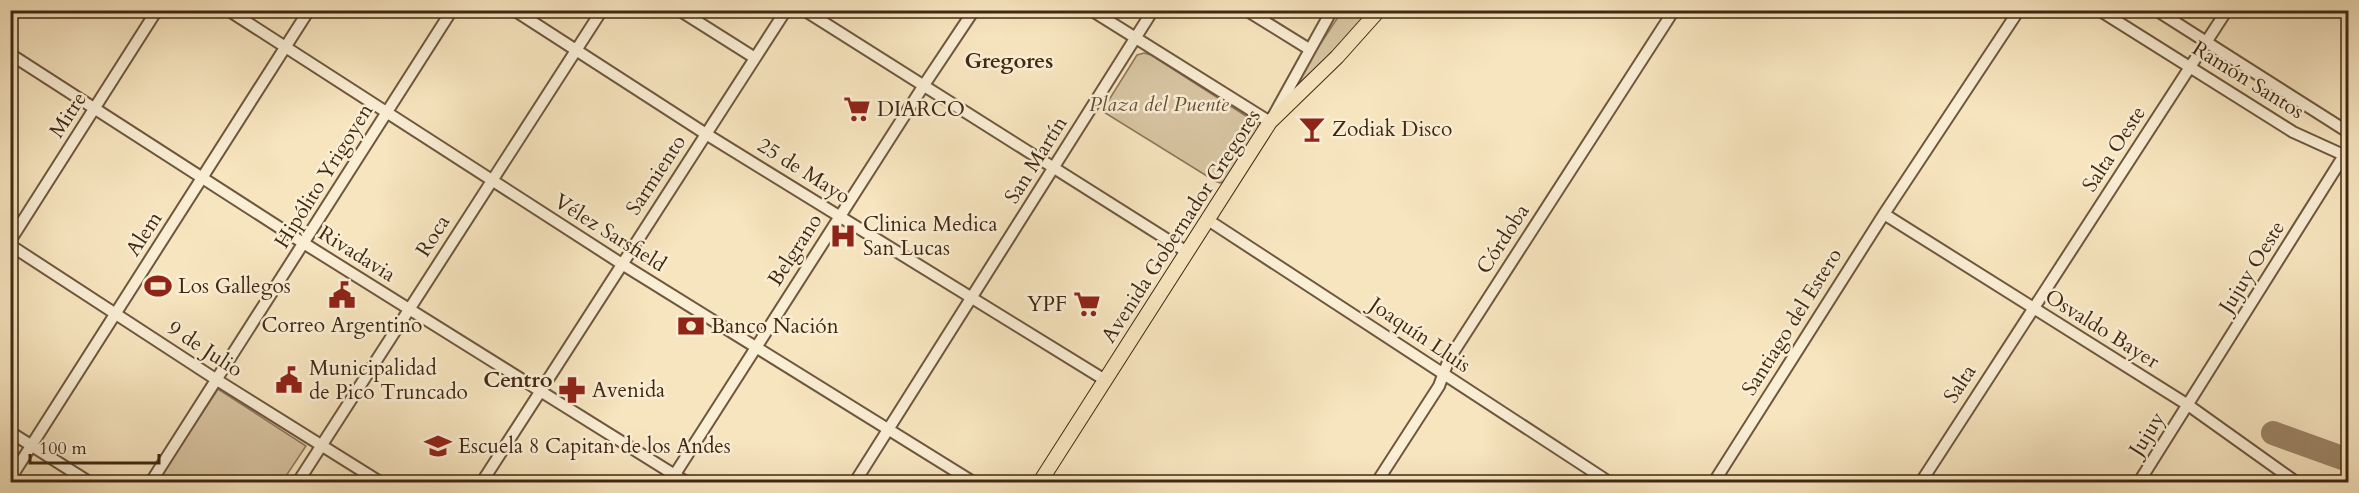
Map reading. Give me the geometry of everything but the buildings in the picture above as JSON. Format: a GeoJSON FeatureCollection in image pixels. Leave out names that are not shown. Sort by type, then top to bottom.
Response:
{"type":"FeatureCollection","features":[{"type":"Feature","properties":{"kind":"main road","name":"Avenida Gobernador Gregores"},"geometry":{"type":"LineString","coordinates":[[1040,483],[1270,122],[1337,57],[1379,10]]}},
{"type":"Feature","properties":{"kind":"street"},"geometry":{"type":"LineString","coordinates":[[10,19],[16,10]]}},
{"type":"Feature","properties":{"kind":"street","name":"Mitre"},"geometry":{"type":"LineString","coordinates":[[10,243],[157,10]]}},
{"type":"Feature","properties":{"kind":"street","name":"Vélez Sarsfield"},"geometry":{"type":"LineString","coordinates":[[228,10],[622,264],[973,483]]}},
{"type":"Feature","properties":{"kind":"street","name":"Alem"},"geometry":{"type":"LineString","coordinates":[[10,478],[204,178],[309,10]]}},
{"type":"Feature","properties":{"kind":"street","name":"Hipólito Yrigoyen"},"geometry":{"type":"LineString","coordinates":[[151,483],[452,10]]}},
{"type":"Feature","properties":{"kind":"street","name":"25 de Mayo"},"geometry":{"type":"LineString","coordinates":[[514,10],[706,134],[1106,380]]}},
{"type":"Feature","properties":{"kind":"street","name":"Roca"},"geometry":{"type":"LineString","coordinates":[[298,483],[602,10]]}},
{"type":"Feature","properties":{"kind":"street"},"geometry":{"type":"LineString","coordinates":[[679,10],[755,58]]}},
{"type":"Feature","properties":{"kind":"street","name":"Sarmiento"},"geometry":{"type":"LineString","coordinates":[[482,483],[786,10]]}},
{"type":"Feature","properties":{"kind":"street"},"geometry":{"type":"LineString","coordinates":[[804,10],[1187,252]]}},
{"type":"Feature","properties":{"kind":"street","name":"Belgrano"},"geometry":{"type":"LineString","coordinates":[[673,479],[974,10]]}},
{"type":"Feature","properties":{"kind":"street"},"geometry":{"type":"LineString","coordinates":[[1091,10],[1270,122],[1332,10]]}},
{"type":"Feature","properties":{"kind":"street","name":"San Martín"},"geometry":{"type":"LineString","coordinates":[[855,483],[1153,10]]}},
{"type":"Feature","properties":{"kind":"street"},"geometry":{"type":"LineString","coordinates":[[1246,10],[1309,50]]}},
{"type":"Feature","properties":{"kind":"street","name":"Santiago del Estero"},"geometry":{"type":"LineString","coordinates":[[1714,483],[1884,214],[2019,10]]}},
{"type":"Feature","properties":{"kind":"street","name":"Ramón Santos"},"geometry":{"type":"LineString","coordinates":[[2099,10],[2293,132],[2347,154]]}},
{"type":"Feature","properties":{"kind":"street","name":"Ramón Santos"},"geometry":{"type":"LineString","coordinates":[[2156,10],[2349,132]]}},
{"type":"Feature","properties":{"kind":"street","name":"Salta Oeste"},"geometry":{"type":"LineString","coordinates":[[2033,309],[2227,10]]}},
{"type":"Feature","properties":{"kind":"street","name":"Córdoba"},"geometry":{"type":"LineString","coordinates":[[1377,483],[1439,386],[1449,359],[1671,15]]}},
{"type":"Feature","properties":{"kind":"street","name":"Rivadavia"},"geometry":{"type":"LineString","coordinates":[[10,54],[305,244],[541,392],[673,479],[686,483]]}},
{"type":"Feature","properties":{"kind":"street","name":"Jujuy Oeste"},"geometry":{"type":"LineString","coordinates":[[2188,405],[2347,154]]}},
{"type":"Feature","properties":{"kind":"street","name":"Osvaldo Bayer"},"geometry":{"type":"LineString","coordinates":[[1884,214],[2188,405],[2296,483]]}},
{"type":"Feature","properties":{"kind":"street","name":"Joaquín Lluis"},"geometry":{"type":"LineString","coordinates":[[1208,220],[1323,293],[1609,483]]}},
{"type":"Feature","properties":{"kind":"street","name":"9 de Julio"},"geometry":{"type":"LineString","coordinates":[[10,243],[217,380],[380,483]]}},
{"type":"Feature","properties":{"kind":"street","name":"Salta"},"geometry":{"type":"LineString","coordinates":[[1921,482],[2033,309]]}},
{"type":"Feature","properties":{"kind":"street","name":"Jujuy"},"geometry":{"type":"LineString","coordinates":[[2139,483],[2188,405]]}},
{"type":"Feature","properties":{"kind":"street"},"geometry":{"type":"LineString","coordinates":[[10,432],[89,483]]}},
{"type":"Feature","properties":{"kind":"green space"},"geometry":{"type":"Polygon","coordinates":[[[1342,11],[1373,11],[1294,93],[1292,87],[1342,11]]]}},
{"type":"Feature","properties":{"kind":"green space","name":"Plaza del Puente"},"geometry":{"type":"Polygon","coordinates":[[[1144,53],[1151,55],[1257,123],[1258,130],[1225,181],[1220,183],[1215,181],[1102,111],[1137,55],[1144,53]]]}},
{"type":"Feature","properties":{"kind":"green space"},"geometry":{"type":"Polygon","coordinates":[[[218,389],[306,446],[282,482],[157,482],[218,389]]]}},
{"type":"Feature","properties":{"kind":"taxiway"},"geometry":{"type":"LineString","coordinates":[[2273,433],[2348,460]]}},
{"type":"Feature","properties":{"kind":"place","name":"DIARCO"},"geometry":{"type":"Point","coordinates":[857,109]}},
{"type":"Feature","properties":{"kind":"place","name":"Zodiak Disco"},"geometry":{"type":"Point","coordinates":[1312,129]}},
{"type":"Feature","properties":{"kind":"place","name":"Clinica Medica San Lucas"},"geometry":{"type":"Point","coordinates":[843,236]}},
{"type":"Feature","properties":{"kind":"place","name":"Los Gallegos"},"geometry":{"type":"Point","coordinates":[158,286]}},
{"type":"Feature","properties":{"kind":"place","name":"Correo Argentino"},"geometry":{"type":"Point","coordinates":[342,295]}},
{"type":"Feature","properties":{"kind":"place","name":"YPF"},"geometry":{"type":"Point","coordinates":[1087,304]}},
{"type":"Feature","properties":{"kind":"place","name":"Banco Nación"},"geometry":{"type":"Point","coordinates":[691,326]}},
{"type":"Feature","properties":{"kind":"place","name":"Municipalidad de Pico Truncado"},"geometry":{"type":"Point","coordinates":[289,380]}},
{"type":"Feature","properties":{"kind":"place","name":"Avenida"},"geometry":{"type":"Point","coordinates":[572,390]}},
{"type":"Feature","properties":{"kind":"place","name":"Escuela 8 Capitan de los Andes"},"geometry":{"type":"Point","coordinates":[438,446]}},
{"type":"Feature","properties":{"kind":"district","name":"Gregores"},"geometry":{"type":"Point","coordinates":[1009,61]}},
{"type":"Feature","properties":{"kind":"district","name":"Centro"},"geometry":{"type":"Point","coordinates":[518,380]}}]}
